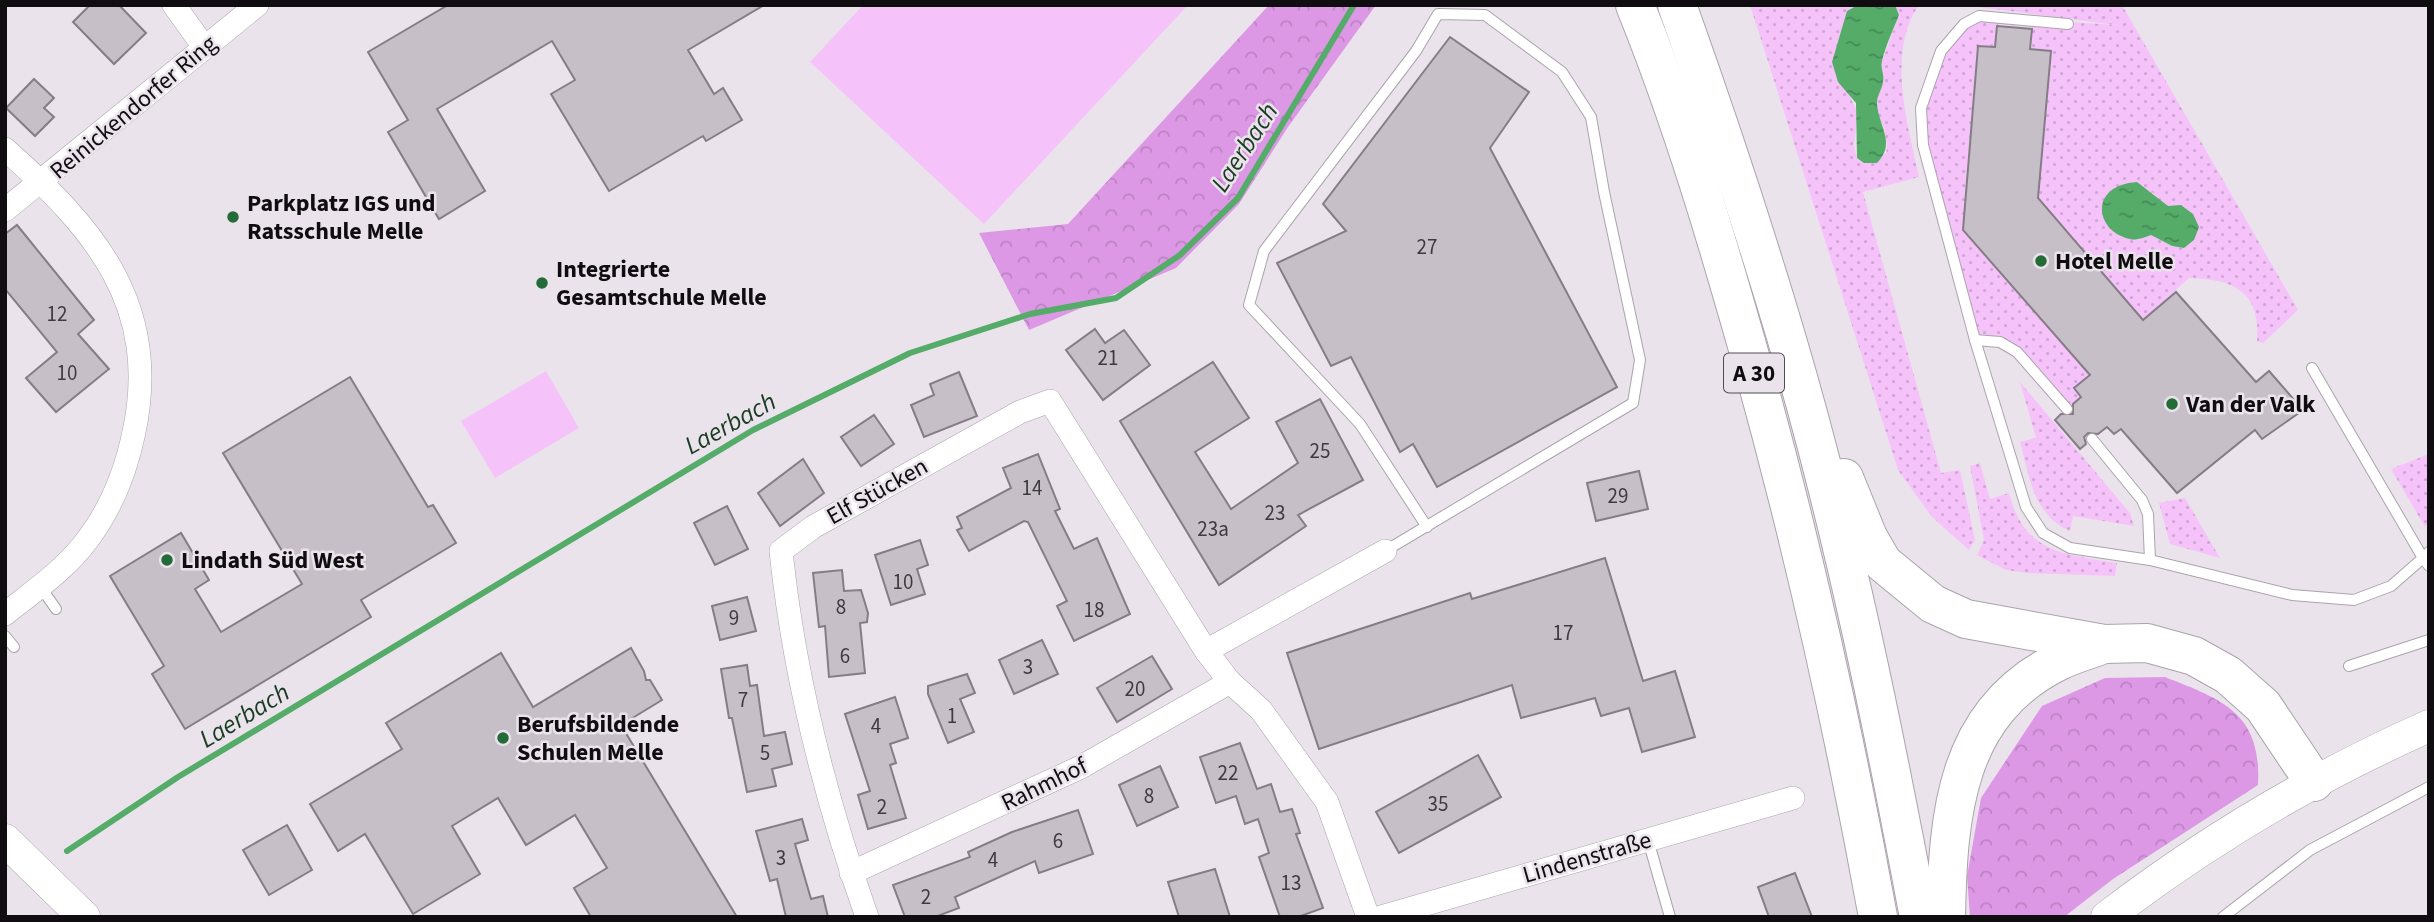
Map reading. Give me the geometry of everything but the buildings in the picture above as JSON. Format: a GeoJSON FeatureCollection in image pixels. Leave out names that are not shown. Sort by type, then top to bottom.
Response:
{"type":"FeatureCollection","features":[{"type":"Feature","properties":{"kind":"highway","name":"A 30"},"geometry":{"type":"LineString","coordinates":[[1635,5],[1724,265],[1786,485],[1848,749],[1878,917]]}},
{"type":"Feature","properties":{"kind":"highway","name":"A 30"},"geometry":{"type":"LineString","coordinates":[[1678,5],[1730,156],[1786,335],[1850,580],[1896,792],[1919,917]]}},
{"type":"Feature","properties":{"kind":"highway"},"geometry":{"type":"LineString","coordinates":[[1786,335],[1868,537],[1883,563],[1933,604],[1966,619],[2104,644],[2147,643],[2194,656],[2228,675],[2263,706],[2314,782]]}},
{"type":"Feature","properties":{"kind":"highway"},"geometry":{"type":"LineString","coordinates":[[1946,917],[1947,853],[1961,774],[1983,725],[2017,688],[2058,662],[2104,644]]}},
{"type":"Feature","properties":{"kind":"main road"},"geometry":{"type":"LineString","coordinates":[[2107,917],[2203,848],[2314,782],[2429,726]]}},
{"type":"Feature","properties":{"kind":"main road"},"geometry":{"type":"LineString","coordinates":[[5,841],[77,915]]}},
{"type":"Feature","properties":{"kind":"street"},"geometry":{"type":"LineString","coordinates":[[174,5],[204,47]]}},
{"type":"Feature","properties":{"kind":"street","name":"Reinickendorfer Ring"},"geometry":{"type":"LineString","coordinates":[[5,210],[42,183],[257,5]]}},
{"type":"Feature","properties":{"kind":"street"},"geometry":{"type":"LineString","coordinates":[[5,149],[42,183],[83,228],[125,293],[136,330],[142,367],[140,406],[129,458],[113,500],[88,539],[40,586],[5,614]]}},
{"type":"Feature","properties":{"kind":"street","name":"Elf Stücken"},"geometry":{"type":"LineString","coordinates":[[867,917],[821,774],[786,605],[781,551],[813,527],[1020,411],[1050,401],[1206,651],[1230,682],[1261,710],[1327,802],[1368,917]]}},
{"type":"Feature","properties":{"kind":"street"},"geometry":{"type":"LineString","coordinates":[[1206,651],[1384,551]]}},
{"type":"Feature","properties":{"kind":"street","name":"Rahmhof"},"geometry":{"type":"LineString","coordinates":[[851,873],[1081,767],[1230,682]]}},
{"type":"Feature","properties":{"kind":"street","name":"Lindenstraße"},"geometry":{"type":"LineString","coordinates":[[1381,917],[1793,798]]}},
{"type":"Feature","properties":{"kind":"lane"},"geometry":{"type":"LineString","coordinates":[[1384,551],[1427,527],[1633,403],[1640,360],[1591,117],[1562,72],[1485,15],[1438,14],[1416,51],[1264,251],[1249,305],[1360,424],[1427,527]]}},
{"type":"Feature","properties":{"kind":"lane"},"geometry":{"type":"LineString","coordinates":[[2068,24],[1979,16],[1964,24],[1941,51],[1921,108],[1923,145],[2012,469],[2026,507],[2043,533],[2070,548],[2150,560],[2292,595],[2354,600],[2391,586],[2427,558],[2312,368]]}},
{"type":"Feature","properties":{"kind":"lane"},"geometry":{"type":"LineString","coordinates":[[1975,340],[2000,342],[2017,352],[2067,409]]}},
{"type":"Feature","properties":{"kind":"lane"},"geometry":{"type":"LineString","coordinates":[[2092,439],[2142,500],[2148,514],[2150,560]]}},
{"type":"Feature","properties":{"kind":"lane"},"geometry":{"type":"LineString","coordinates":[[40,586],[56,608]]}},
{"type":"Feature","properties":{"kind":"lane"},"geometry":{"type":"LineString","coordinates":[[5,636],[14,647]]}},
{"type":"Feature","properties":{"kind":"lane"},"geometry":{"type":"LineString","coordinates":[[2349,666],[2429,640]]}},
{"type":"Feature","properties":{"kind":"lane"},"geometry":{"type":"LineString","coordinates":[[2223,917],[2310,850],[2429,787]]}},
{"type":"Feature","properties":{"kind":"lane"},"geometry":{"type":"LineString","coordinates":[[1648,840],[1670,917]]}},
{"type":"Feature","properties":{"kind":"shaded area"},"geometry":{"type":"Polygon","coordinates":[[[863,5],[1188,5],[984,224],[810,62],[863,5]]]}},
{"type":"Feature","properties":{"kind":"shaded area"},"geometry":{"type":"Polygon","coordinates":[[[1750,5],[1858,5],[1847,12],[1849,94],[1858,114],[1854,145],[1857,158],[1886,154],[1884,127],[1878,117],[1877,98],[1884,80],[1881,64],[1899,15],[1895,5],[1919,5],[1909,24],[1902,66],[1905,112],[1919,177],[1863,192],[1941,473],[1960,470],[1975,540],[1969,550],[1932,517],[1898,470],[1750,5]]]}},
{"type":"Feature","properties":{"kind":"shaded area"},"geometry":{"type":"Polygon","coordinates":[[[1963,5],[2122,5],[2298,310],[2263,343],[2257,341],[2254,311],[2241,292],[2219,281],[2189,278],[2143,320],[2038,198],[2051,52],[2030,49],[2032,27],[1998,24],[1995,47],[1978,46],[1963,229],[2090,375],[2074,388],[2081,397],[2067,409],[2017,352],[1975,340],[1923,145],[1921,108],[1941,51],[1979,16],[2116,25],[1963,5]],[[2152,192],[2132,240],[2151,235],[2172,246],[2184,248],[2194,240],[2152,192]]]}},
{"type":"Feature","properties":{"kind":"shaded area"},"geometry":{"type":"Polygon","coordinates":[[[546,371],[579,428],[495,478],[461,421],[546,371]]]}},
{"type":"Feature","properties":{"kind":"shaded area"},"geometry":{"type":"Polygon","coordinates":[[[2020,382],[2130,513],[2134,526],[2073,516],[2070,531],[2048,515],[2030,482],[2020,442],[2036,438],[2020,382]]]}},
{"type":"Feature","properties":{"kind":"shaded area"},"geometry":{"type":"Polygon","coordinates":[[[2429,454],[2429,523],[2425,527],[2391,469],[2429,454]]]}},
{"type":"Feature","properties":{"kind":"shaded area"},"geometry":{"type":"Polygon","coordinates":[[[1980,463],[1990,499],[2009,493],[2016,513],[2036,539],[2063,553],[2117,563],[2115,576],[2006,570],[1977,555],[1984,540],[1970,466],[1980,463]]]}},
{"type":"Feature","properties":{"kind":"shaded area"},"geometry":{"type":"Polygon","coordinates":[[[2185,498],[2220,558],[2170,544],[2159,503],[2185,498]]]}},
{"type":"Feature","properties":{"kind":"green space"},"geometry":{"type":"Polygon","coordinates":[[[1269,5],[1376,5],[1288,127],[1239,204],[1176,268],[1029,330],[979,233],[1068,224],[1269,5]]]}},
{"type":"Feature","properties":{"kind":"green space"},"geometry":{"type":"Polygon","coordinates":[[[2165,677],[2221,702],[2246,725],[2258,761],[2258,785],[2113,879],[2064,917],[1970,917],[1967,876],[1981,798],[2042,706],[2105,678],[2165,677]]]}},
{"type":"Feature","properties":{"kind":"water"},"geometry":{"type":"Polygon","coordinates":[[[1858,5],[1895,5],[1899,15],[1882,64],[1882,88],[1877,103],[1886,148],[1877,163],[1864,163],[1857,158],[1856,103],[1838,82],[1832,62],[1847,11],[1858,5]]]}},
{"type":"Feature","properties":{"kind":"water"},"geometry":{"type":"Polygon","coordinates":[[[2137,182],[2168,206],[2181,205],[2193,214],[2199,227],[2194,240],[2184,248],[2172,246],[2151,235],[2130,239],[2109,227],[2102,209],[2104,199],[2121,185],[2137,182]]]}},
{"type":"Feature","properties":{"kind":"waterway","name":"Laerbach"},"geometry":{"type":"LineString","coordinates":[[67,851],[178,777],[753,430],[910,353],[1030,314],[1116,298],[1180,255],[1238,198],[1354,5]]}},
{"type":"Feature","properties":{"kind":"place","name":"Parkplatz IGS und Ratsschule Melle"},"geometry":{"type":"Point","coordinates":[233,217]}},
{"type":"Feature","properties":{"kind":"place","name":"Hotel Melle"},"geometry":{"type":"Point","coordinates":[2041,261]}},
{"type":"Feature","properties":{"kind":"place","name":"Integrierte Gesamtschule Melle"},"geometry":{"type":"Point","coordinates":[542,283]}},
{"type":"Feature","properties":{"kind":"place","name":"Van der Valk"},"geometry":{"type":"Point","coordinates":[2172,404]}},
{"type":"Feature","properties":{"kind":"place","name":"Lindath Süd West"},"geometry":{"type":"Point","coordinates":[167,560]}},
{"type":"Feature","properties":{"kind":"place","name":"Berufsbildende Schulen Melle"},"geometry":{"type":"Point","coordinates":[503,738]}}]}
